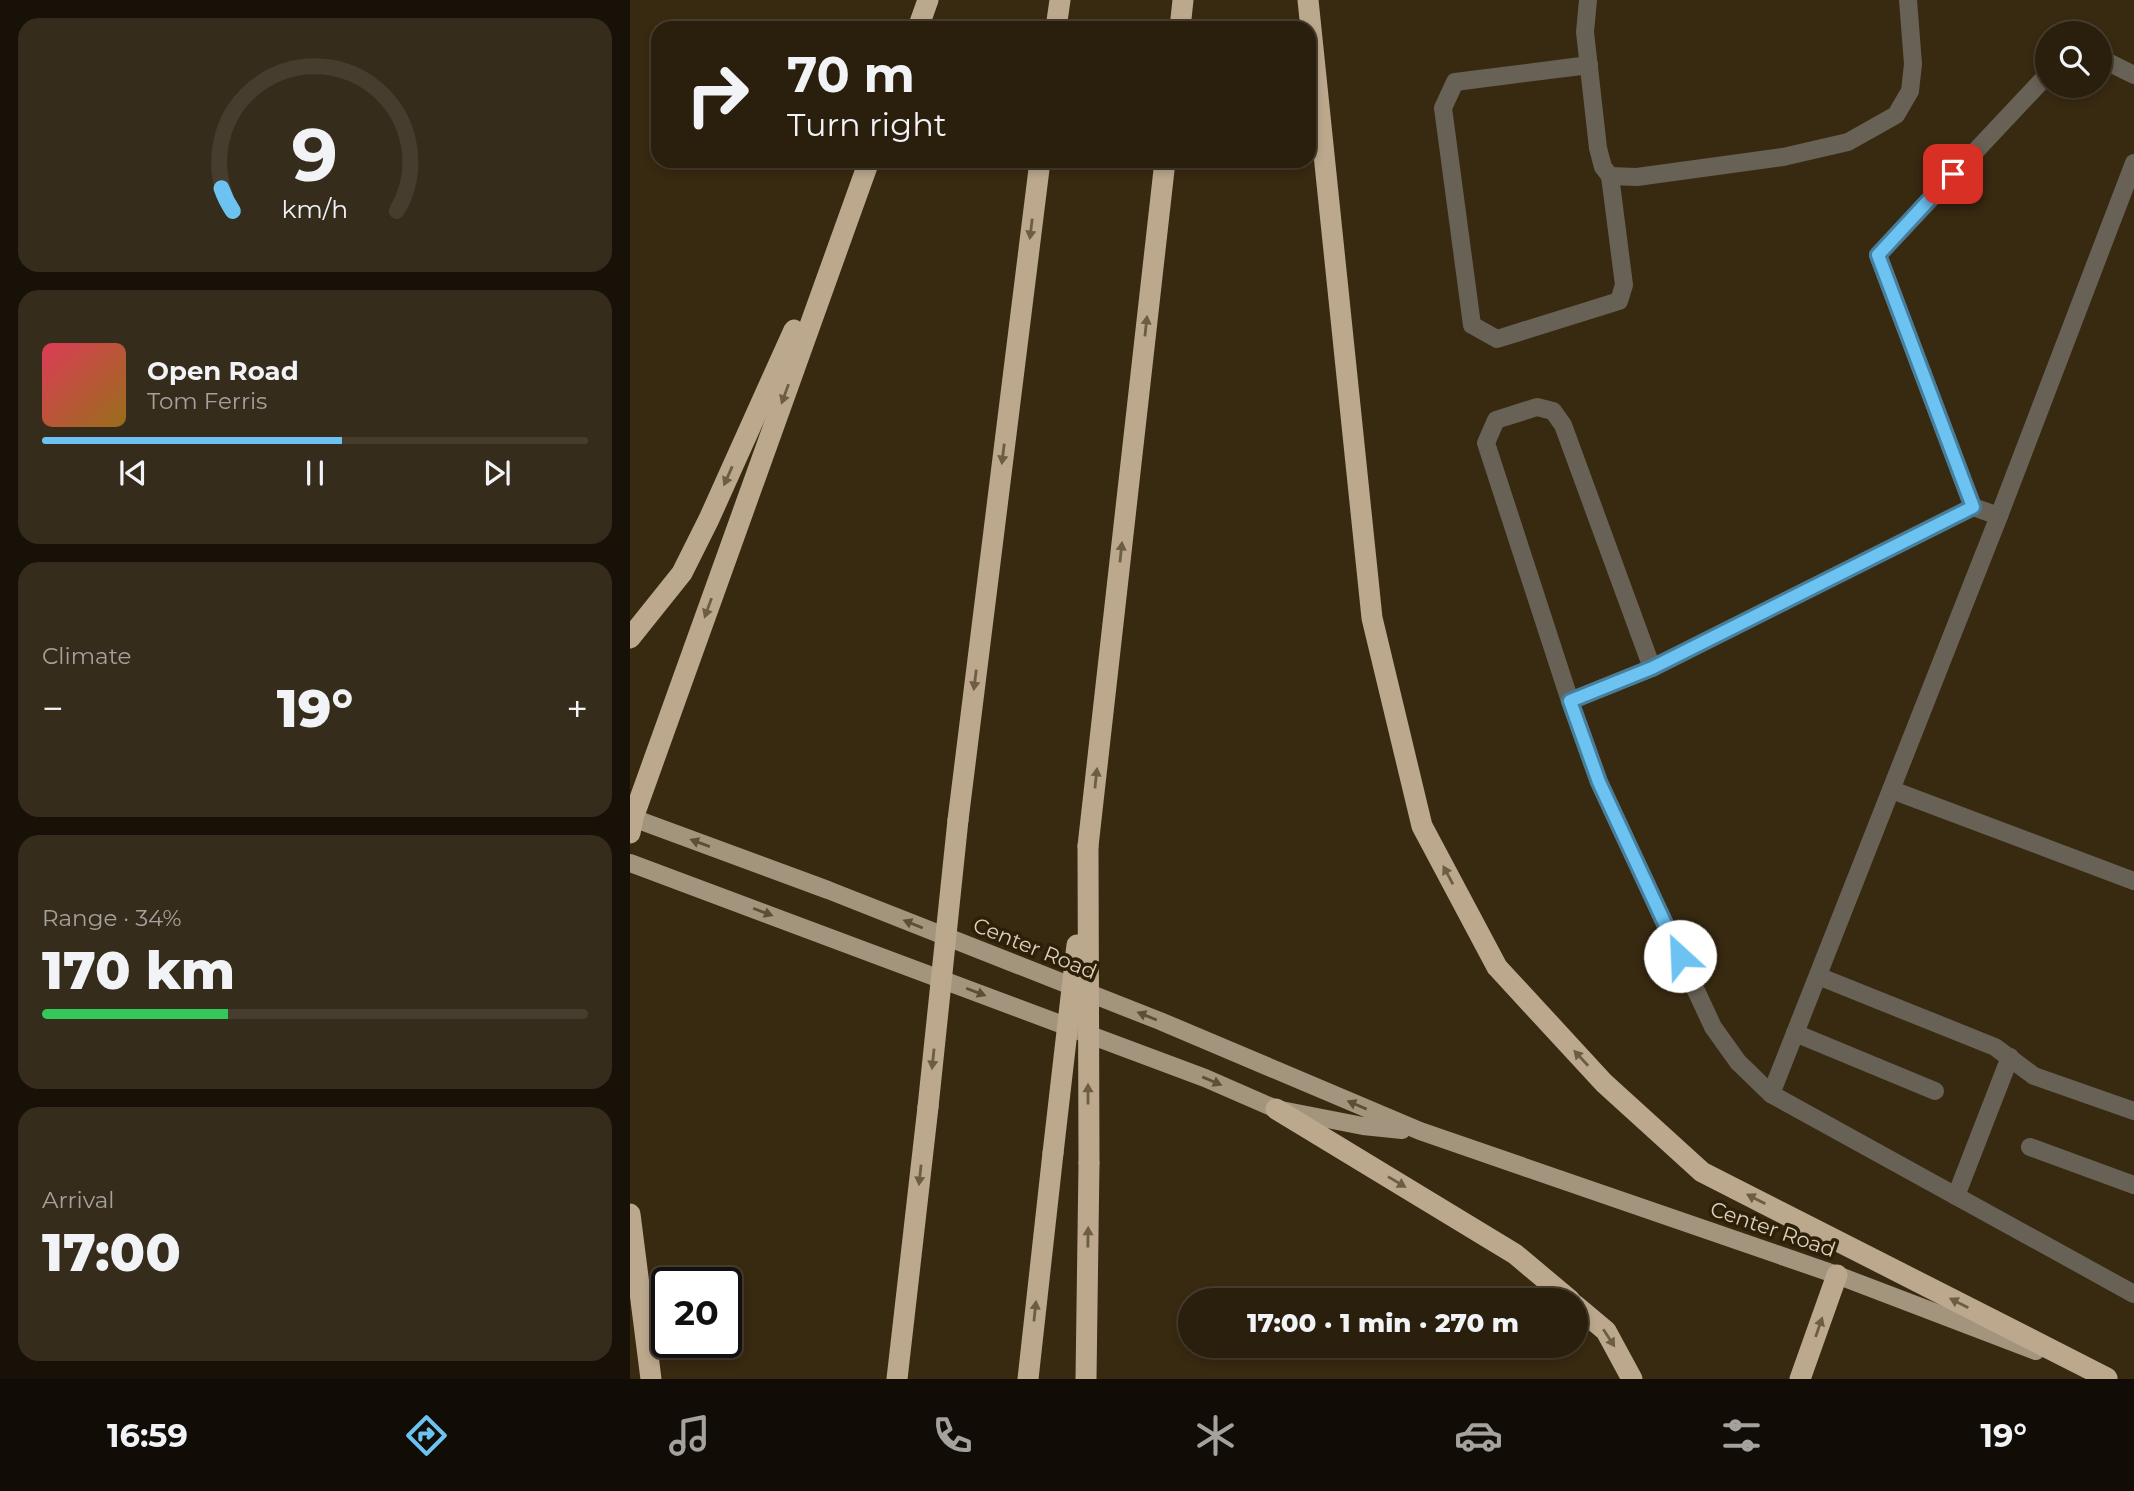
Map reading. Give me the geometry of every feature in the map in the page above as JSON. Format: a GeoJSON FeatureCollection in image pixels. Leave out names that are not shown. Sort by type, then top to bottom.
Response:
{"type":"FeatureCollection","features":[{"type":"Feature","properties":{"kind":"highway"},"geometry":{"type":"LineString","coordinates":[[920,21],[928,0]]}},
{"type":"Feature","properties":{"kind":"highway"},"geometry":{"type":"LineString","coordinates":[[1057,21],[1060,0]]}},
{"type":"Feature","properties":{"kind":"highway"},"geometry":{"type":"LineString","coordinates":[[1181,21],[1183,0]]}},
{"type":"Feature","properties":{"kind":"highway"},"geometry":{"type":"LineString","coordinates":[[1308,0],[1310,21]]}},
{"type":"Feature","properties":{"kind":"highway"},"geometry":{"type":"LineString","coordinates":[[1316,76],[1373,618],[1422,827],[1497,967],[1604,1083],[1702,1172],[2108,1379]]}},
{"type":"Feature","properties":{"kind":"highway"},"geometry":{"type":"LineString","coordinates":[[631,823],[866,168]]}},
{"type":"Feature","properties":{"kind":"highway"},"geometry":{"type":"LineString","coordinates":[[897,1379],[958,820],[1039,168]]}},
{"type":"Feature","properties":{"kind":"highway"},"geometry":{"type":"LineString","coordinates":[[1028,1379],[1164,168]]}},
{"type":"Feature","properties":{"kind":"highway"},"geometry":{"type":"LineString","coordinates":[[630,638],[682,573],[858,191]]}},
{"type":"Feature","properties":{"kind":"highway"},"geometry":{"type":"LineString","coordinates":[[1086,1379],[1088,846]]}},
{"type":"Feature","properties":{"kind":"highway"},"geometry":{"type":"LineString","coordinates":[[1276,1109],[1515,1254],[1556,1288]]}},
{"type":"Feature","properties":{"kind":"highway"},"geometry":{"type":"LineString","coordinates":[[630,1214],[651,1379]]}},
{"type":"Feature","properties":{"kind":"highway"},"geometry":{"type":"LineString","coordinates":[[1800,1379],[1837,1275]]}},
{"type":"Feature","properties":{"kind":"highway"},"geometry":{"type":"LineString","coordinates":[[1588,1316],[1606,1331],[1632,1379]]}},
{"type":"Feature","properties":{"kind":"main road","name":"Center Road"},"geometry":{"type":"LineString","coordinates":[[631,823],[828,890],[1160,1021],[1420,1131],[1837,1275],[2108,1379]]}},
{"type":"Feature","properties":{"kind":"main road","name":"Center Road"},"geometry":{"type":"LineString","coordinates":[[630,863],[1205,1078],[1276,1109],[1363,1126],[1420,1131]]}},
{"type":"Feature","properties":{"kind":"lane"},"geometry":{"type":"LineString","coordinates":[[1588,0],[1585,32],[1598,148],[1603,167],[1610,176],[1624,285],[1619,301],[1497,339],[1472,325],[1443,108],[1455,82],[1588,65]]}},
{"type":"Feature","properties":{"kind":"lane"},"geometry":{"type":"LineString","coordinates":[[1610,176],[1637,177],[1783,157],[1848,142],[1896,115],[1910,91],[1913,64],[1908,0]]}},
{"type":"Feature","properties":{"kind":"lane"},"geometry":{"type":"LineString","coordinates":[[2112,64],[2134,75]]}},
{"type":"Feature","properties":{"kind":"lane"},"geometry":{"type":"LineString","coordinates":[[1973,507],[1878,255],[2035,88]]}},
{"type":"Feature","properties":{"kind":"lane"},"geometry":{"type":"LineString","coordinates":[[1771,1094],[1999,516],[2134,163]]}},
{"type":"Feature","properties":{"kind":"lane"},"geometry":{"type":"LineString","coordinates":[[1652,668],[1563,425],[1553,411],[1537,407],[1496,420],[1486,443],[1599,782],[1713,1027],[1738,1062],[1771,1094],[2134,1294]]}},
{"type":"Feature","properties":{"kind":"lane"},"geometry":{"type":"LineString","coordinates":[[1570,701],[1652,668],[1973,507],[1999,516]]}},
{"type":"Feature","properties":{"kind":"lane"},"geometry":{"type":"LineString","coordinates":[[1892,790],[2134,881]]}},
{"type":"Feature","properties":{"kind":"lane"},"geometry":{"type":"LineString","coordinates":[[1818,976],[1995,1047],[2034,1076],[2134,1111]]}},
{"type":"Feature","properties":{"kind":"lane"},"geometry":{"type":"LineString","coordinates":[[1795,1033],[1935,1091]]}},
{"type":"Feature","properties":{"kind":"lane"},"geometry":{"type":"LineString","coordinates":[[1956,1196],[2010,1057]]}},
{"type":"Feature","properties":{"kind":"lane"},"geometry":{"type":"LineString","coordinates":[[2030,1147],[2134,1185]]}},
{"type":"Feature","properties":{"kind":"route"},"geometry":{"type":"LineString","coordinates":[[1680,956],[1599,782],[1570,701],[1652,668],[1973,507],[1878,255],[1953,174]]}}]}
